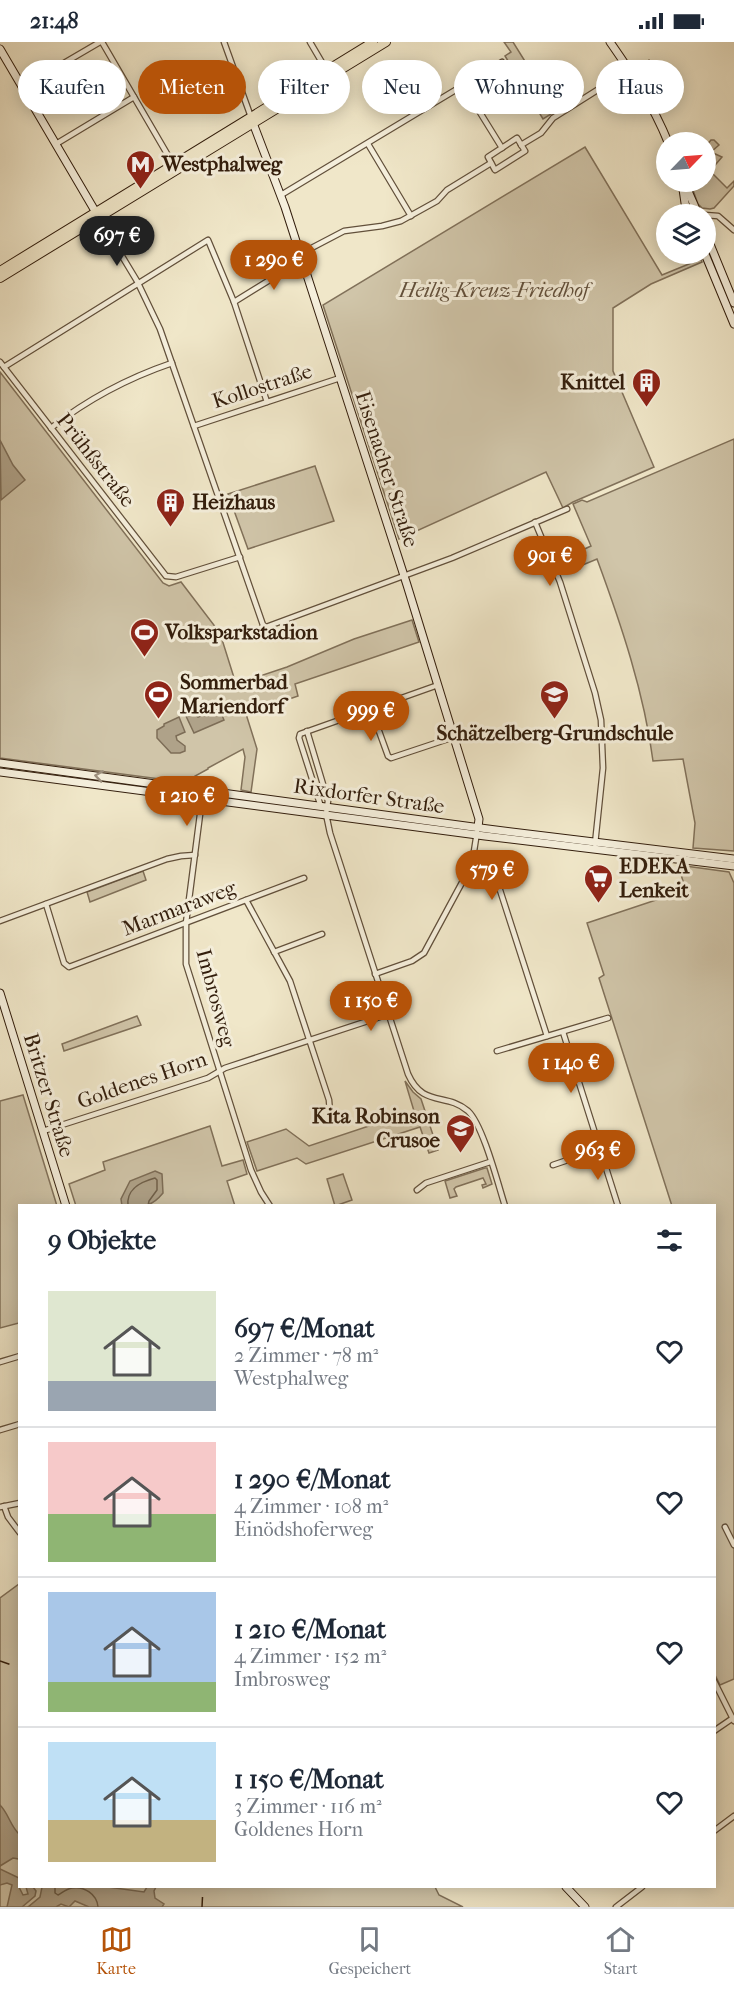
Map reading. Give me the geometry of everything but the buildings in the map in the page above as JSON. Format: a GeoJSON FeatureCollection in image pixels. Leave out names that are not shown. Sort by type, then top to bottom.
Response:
{"type":"FeatureCollection","features":[{"type":"Feature","properties":{"kind":"main road"},"geometry":{"type":"LineString","coordinates":[[347,60],[373,42]]}},
{"type":"Feature","properties":{"kind":"main road"},"geometry":{"type":"LineString","coordinates":[[350,61],[386,42]]}},
{"type":"Feature","properties":{"kind":"main road"},"geometry":{"type":"LineString","coordinates":[[0,271],[97,215],[262,114]]}},
{"type":"Feature","properties":{"kind":"main road"},"geometry":{"type":"LineString","coordinates":[[0,278],[173,164],[252,120]]}},
{"type":"Feature","properties":{"kind":"street"},"geometry":{"type":"LineString","coordinates":[[69,60],[101,42],[173,164]]}},
{"type":"Feature","properties":{"kind":"street"},"geometry":{"type":"LineString","coordinates":[[224,42],[252,120]]}},
{"type":"Feature","properties":{"kind":"street"},"geometry":{"type":"LineString","coordinates":[[310,42],[320,60]]}},
{"type":"Feature","properties":{"kind":"street"},"geometry":{"type":"LineString","coordinates":[[610,42],[623,60]]}},
{"type":"Feature","properties":{"kind":"street"},"geometry":{"type":"LineString","coordinates":[[0,49],[18,80]]}},
{"type":"Feature","properties":{"kind":"street"},"geometry":{"type":"LineString","coordinates":[[281,195],[454,91]]}},
{"type":"Feature","properties":{"kind":"street"},"geometry":{"type":"LineString","coordinates":[[521,145],[541,133],[553,118],[596,91]]}},
{"type":"Feature","properties":{"kind":"street"},"geometry":{"type":"LineString","coordinates":[[56,144],[134,97]]}},
{"type":"Feature","properties":{"kind":"street"},"geometry":{"type":"LineString","coordinates":[[38,114],[139,284],[158,322],[263,625],[268,627],[403,574],[452,558],[567,509]]}},
{"type":"Feature","properties":{"kind":"street"},"geometry":{"type":"LineString","coordinates":[[481,114],[502,148]]}},
{"type":"Feature","properties":{"kind":"street"},"geometry":{"type":"LineString","coordinates":[[656,114],[664,132]]}},
{"type":"Feature","properties":{"kind":"street","name":"Eisenacher Straße"},"geometry":{"type":"LineString","coordinates":[[252,120],[281,195],[403,574],[479,819],[477,831]]}},
{"type":"Feature","properties":{"kind":"street"},"geometry":{"type":"LineString","coordinates":[[517,138],[521,145],[525,152],[495,170],[488,157],[517,138]]}},
{"type":"Feature","properties":{"kind":"street"},"geometry":{"type":"LineString","coordinates":[[368,144],[411,216]]}},
{"type":"Feature","properties":{"kind":"street"},"geometry":{"type":"LineString","coordinates":[[234,302],[344,231],[391,224],[411,216],[437,201],[447,190],[491,163]]}},
{"type":"Feature","properties":{"kind":"street"},"geometry":{"type":"LineString","coordinates":[[716,216],[734,230]]}},
{"type":"Feature","properties":{"kind":"street"},"geometry":{"type":"LineString","coordinates":[[2,365],[139,284],[208,240],[234,302],[267,402]]}},
{"type":"Feature","properties":{"kind":"street"},"geometry":{"type":"LineString","coordinates":[[716,260],[734,303]]}},
{"type":"Feature","properties":{"kind":"street"},"geometry":{"type":"LineString","coordinates":[[709,264],[734,324]]}},
{"type":"Feature","properties":{"kind":"street"},"geometry":{"type":"LineString","coordinates":[[711,268],[718,265]]}},
{"type":"Feature","properties":{"kind":"street"},"geometry":{"type":"LineString","coordinates":[[51,428],[100,394],[146,372],[172,363]]}},
{"type":"Feature","properties":{"kind":"street","name":"Prühßstraße"},"geometry":{"type":"LineString","coordinates":[[2,365],[157,566],[168,577],[176,577],[240,557]]}},
{"type":"Feature","properties":{"kind":"street","name":"Kollostraße"},"geometry":{"type":"LineString","coordinates":[[194,426],[340,378]]}},
{"type":"Feature","properties":{"kind":"street"},"geometry":{"type":"LineString","coordinates":[[535,522],[560,582],[595,693],[601,720],[603,768],[594,845]]}},
{"type":"Feature","properties":{"kind":"street"},"geometry":{"type":"LineString","coordinates":[[325,809],[299,738],[300,734],[438,686]]}},
{"type":"Feature","properties":{"kind":"street"},"geometry":{"type":"LineString","coordinates":[[371,709],[388,756],[391,758],[454,737]]}},
{"type":"Feature","properties":{"kind":"street"},"geometry":{"type":"LineString","coordinates":[[307,732],[330,833],[412,1083],[423,1094],[458,1106],[470,1113],[478,1125],[504,1204]]}},
{"type":"Feature","properties":{"kind":"street"},"geometry":{"type":"LineString","coordinates":[[2,772],[3,763]]}},
{"type":"Feature","properties":{"kind":"street","name":"Rixdorfer Straße"},"geometry":{"type":"LineString","coordinates":[[3,763],[203,794]]}},
{"type":"Feature","properties":{"kind":"street","name":"Rixdorfer Straße"},"geometry":{"type":"LineString","coordinates":[[2,772],[325,809],[477,831],[696,858],[734,866]]}},
{"type":"Feature","properties":{"kind":"street","name":"Imbrosweg"},"geometry":{"type":"LineString","coordinates":[[203,794],[186,923],[186,964],[252,1174],[269,1204]]}},
{"type":"Feature","properties":{"kind":"street"},"geometry":{"type":"LineString","coordinates":[[375,974],[412,961],[424,953],[472,864],[477,831]]}},
{"type":"Feature","properties":{"kind":"street"},"geometry":{"type":"LineString","coordinates":[[0,921],[167,859],[195,855]]}},
{"type":"Feature","properties":{"kind":"street","name":"Rixdorfer Straße"},"geometry":{"type":"LineString","coordinates":[[696,858],[734,859]]}},
{"type":"Feature","properties":{"kind":"street"},"geometry":{"type":"LineString","coordinates":[[472,864],[490,875],[499,887],[546,1036]]}},
{"type":"Feature","properties":{"kind":"street","name":"Marmaraweg"},"geometry":{"type":"LineString","coordinates":[[46,904],[67,966],[72,967],[304,878]]}},
{"type":"Feature","properties":{"kind":"street"},"geometry":{"type":"LineString","coordinates":[[246,900],[290,981],[329,1100],[330,1114]]}},
{"type":"Feature","properties":{"kind":"street"},"geometry":{"type":"LineString","coordinates":[[274,952],[322,934]]}},
{"type":"Feature","properties":{"kind":"street","name":"Britzer Straße"},"geometry":{"type":"LineString","coordinates":[[0,993],[65,1204]]}},
{"type":"Feature","properties":{"kind":"street","name":"Goldenes Horn"},"geometry":{"type":"LineString","coordinates":[[43,1131],[208,1078],[225,1068],[388,1014]]}},
{"type":"Feature","properties":{"kind":"street"},"geometry":{"type":"LineString","coordinates":[[496,1051],[608,1018]]}},
{"type":"Feature","properties":{"kind":"street"},"geometry":{"type":"LineString","coordinates":[[563,1032],[617,1204]]}},
{"type":"Feature","properties":{"kind":"street"},"geometry":{"type":"LineString","coordinates":[[552,1164],[600,1149]]}},
{"type":"Feature","properties":{"kind":"street"},"geometry":{"type":"LineString","coordinates":[[417,1190],[426,1183],[490,1162]]}},
{"type":"Feature","properties":{"kind":"street"},"geometry":{"type":"LineString","coordinates":[[0,1362],[18,1357]]}},
{"type":"Feature","properties":{"kind":"street"},"geometry":{"type":"LineString","coordinates":[[0,1430],[18,1425]]}},
{"type":"Feature","properties":{"kind":"street"},"geometry":{"type":"LineString","coordinates":[[18,1503],[2,1507],[18,1530]]}},
{"type":"Feature","properties":{"kind":"street"},"geometry":{"type":"LineString","coordinates":[[725,1527],[734,1545]]}},
{"type":"Feature","properties":{"kind":"street"},"geometry":{"type":"LineString","coordinates":[[716,1685],[733,1720],[716,1730]]}},
{"type":"Feature","properties":{"kind":"street"},"geometry":{"type":"LineString","coordinates":[[716,1830],[734,1816]]}},
{"type":"Feature","properties":{"kind":"street"},"geometry":{"type":"LineString","coordinates":[[567,1888],[585,1907]]}},
{"type":"Feature","properties":{"kind":"street"},"geometry":{"type":"LineString","coordinates":[[616,1907],[641,1888]]}},
{"type":"Feature","properties":{"kind":"green space"},"geometry":{"type":"Polygon","coordinates":[[[504,42],[513,42],[524,60],[507,60],[505,56],[511,52],[504,42]]]}},
{"type":"Feature","properties":{"kind":"green space"},"geometry":{"type":"Polygon","coordinates":[[[540,114],[551,114],[543,119],[540,114]]]}},
{"type":"Feature","properties":{"kind":"green space","name":"Heilig-Kreuz-Friedhof"},"geometry":{"type":"Polygon","coordinates":[[[585,147],[662,275],[689,264],[697,264],[651,284],[613,308],[613,371],[654,467],[563,508],[546,472],[399,539],[323,305],[585,147]]]}},
{"type":"Feature","properties":{"kind":"green space"},"geometry":{"type":"Polygon","coordinates":[[[716,154],[722,157],[716,164],[716,154]]]}},
{"type":"Feature","properties":{"kind":"green space"},"geometry":{"type":"Polygon","coordinates":[[[716,177],[727,188],[734,181],[734,186],[716,206],[698,204],[694,192],[716,192],[716,177]]]}},
{"type":"Feature","properties":{"kind":"green space"},"geometry":{"type":"Polygon","coordinates":[[[0,372],[163,583],[169,586],[181,582],[220,633],[236,684],[287,667],[354,639],[412,620],[419,642],[295,684],[298,696],[246,714],[257,749],[251,792],[241,790],[245,757],[243,749],[195,776],[198,784],[0,758],[0,372]]]}},
{"type":"Feature","properties":{"kind":"green space"},"geometry":{"type":"Polygon","coordinates":[[[734,439],[734,851],[693,848],[695,823],[683,759],[653,761],[644,709],[631,658],[597,559],[561,574],[556,562],[591,546],[573,504],[582,500],[587,502],[734,439]]]}},
{"type":"Feature","properties":{"kind":"green space"},"geometry":{"type":"Polygon","coordinates":[[[315,466],[334,521],[248,549],[228,494],[315,466]]]}},
{"type":"Feature","properties":{"kind":"green space"},"geometry":{"type":"Polygon","coordinates":[[[678,865],[729,872],[734,883],[734,1679],[720,1685],[716,1677],[716,1204],[671,1204],[599,978],[604,975],[587,923],[683,891],[680,882],[683,881],[678,865]]]}},
{"type":"Feature","properties":{"kind":"green space"},"geometry":{"type":"Polygon","coordinates":[[[143,871],[146,880],[90,902],[87,892],[143,871]]]}},
{"type":"Feature","properties":{"kind":"green space"},"geometry":{"type":"Polygon","coordinates":[[[137,1016],[141,1025],[64,1051],[62,1044],[137,1016]]]}},
{"type":"Feature","properties":{"kind":"green space"},"geometry":{"type":"Polygon","coordinates":[[[405,1081],[421,1099],[438,1150],[429,1153],[420,1127],[306,1164],[297,1158],[257,1171],[247,1142],[286,1129],[309,1146],[414,1111],[405,1081]]]}},
{"type":"Feature","properties":{"kind":"green space"},"geometry":{"type":"Polygon","coordinates":[[[23,1095],[56,1204],[18,1204],[18,1323],[0,1328],[0,1101],[23,1095]]]}},
{"type":"Feature","properties":{"kind":"green space"},"geometry":{"type":"Polygon","coordinates":[[[210,1126],[222,1166],[243,1160],[247,1174],[227,1181],[234,1204],[75,1204],[69,1184],[105,1170],[103,1162],[210,1126]]]}},
{"type":"Feature","properties":{"kind":"green space"},"geometry":{"type":"Polygon","coordinates":[[[487,1168],[492,1184],[483,1188],[482,1185],[486,1184],[483,1178],[456,1187],[454,1189],[457,1196],[450,1198],[445,1181],[487,1168]]]}},
{"type":"Feature","properties":{"kind":"green space"},"geometry":{"type":"Polygon","coordinates":[[[343,1174],[352,1200],[334,1204],[327,1179],[343,1174]]]}},
{"type":"Feature","properties":{"kind":"green space"},"geometry":{"type":"Polygon","coordinates":[[[18,1585],[18,1888],[436,1888],[439,1895],[463,1907],[0,1907],[0,1598],[18,1585]]]}},
{"type":"Feature","properties":{"kind":"water"},"geometry":{"type":"Polygon","coordinates":[[[0,440],[13,465],[25,480],[1,500],[0,440]]]}},
{"type":"Feature","properties":{"kind":"water"},"geometry":{"type":"Polygon","coordinates":[[[219,708],[224,720],[194,733],[185,714],[190,710],[198,717],[219,708]]]}},
{"type":"Feature","properties":{"kind":"water"},"geometry":{"type":"Polygon","coordinates":[[[179,717],[185,732],[176,736],[177,740],[185,746],[185,751],[171,753],[157,738],[157,730],[179,717]]]}},
{"type":"Feature","properties":{"kind":"water"},"geometry":{"type":"Polygon","coordinates":[[[155,1171],[162,1174],[163,1193],[150,1204],[122,1204],[121,1199],[130,1181],[155,1171]]]}},
{"type":"Feature","properties":{"kind":"water"},"geometry":{"type":"Polygon","coordinates":[[[0,1805],[18,1833],[18,1859],[13,1858],[0,1866],[0,1805]]]}},
{"type":"Feature","properties":{"kind":"water"},"geometry":{"type":"Polygon","coordinates":[[[0,1869],[18,1878],[18,1888],[23,1895],[28,1894],[26,1888],[34,1888],[35,1896],[22,1907],[7,1907],[12,1885],[7,1883],[0,1885],[0,1869]]]}},
{"type":"Feature","properties":{"kind":"water"},"geometry":{"type":"Polygon","coordinates":[[[42,1888],[115,1888],[144,1892],[146,1888],[156,1888],[155,1898],[164,1904],[162,1907],[89,1907],[75,1901],[69,1907],[61,1904],[56,1907],[28,1907],[40,1897],[42,1888]]]}},
{"type":"Feature","properties":{"kind":"railway"},"geometry":{"type":"LineString","coordinates":[[0,1661],[18,1667]]}},
{"type":"Feature","properties":{"kind":"railway"},"geometry":{"type":"LineString","coordinates":[[202,1907],[203,1888]]}},
{"type":"Feature","properties":{"kind":"place","name":"Westphalweg"},"geometry":{"type":"Point","coordinates":[141,190]}},
{"type":"Feature","properties":{"kind":"place","name":"Knittel"},"geometry":{"type":"Point","coordinates":[646,408]}},
{"type":"Feature","properties":{"kind":"place","name":"Heizhaus"},"geometry":{"type":"Point","coordinates":[171,528]}},
{"type":"Feature","properties":{"kind":"place","name":"Volksparkstadion"},"geometry":{"type":"Point","coordinates":[144,658]}},
{"type":"Feature","properties":{"kind":"place","name":"Sommerbad Mariendorf"},"geometry":{"type":"Point","coordinates":[159,720]}},
{"type":"Feature","properties":{"kind":"place","name":"Schätzelberg-Grundschule"},"geometry":{"type":"Point","coordinates":[555,720]}},
{"type":"Feature","properties":{"kind":"place","name":"EDEKA Lenkeit"},"geometry":{"type":"Point","coordinates":[598,904]}},
{"type":"Feature","properties":{"kind":"place","name":"Kita Robinson Crusoe"},"geometry":{"type":"Point","coordinates":[461,1154]}}]}
